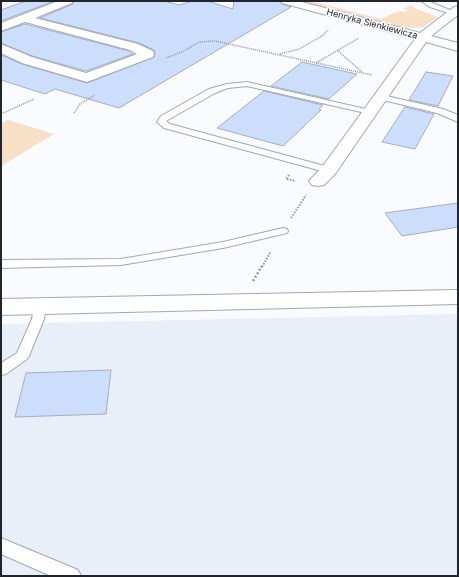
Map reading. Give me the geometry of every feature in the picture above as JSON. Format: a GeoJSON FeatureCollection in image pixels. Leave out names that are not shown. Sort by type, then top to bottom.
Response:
{"type":"FeatureCollection","features":[{"type":"Feature","properties":{"kind":"street"},"geometry":{"type":"LineString","coordinates":[[1,27],[68,1]]}},
{"type":"Feature","properties":{"kind":"street","name":"Henryka Sienkiewicza"},"geometry":{"type":"LineString","coordinates":[[286,1],[458,47]]}},
{"type":"Feature","properties":{"kind":"street"},"geometry":{"type":"LineString","coordinates":[[318,181],[329,170],[423,38],[456,11]]}},
{"type":"Feature","properties":{"kind":"street"},"geometry":{"type":"LineString","coordinates":[[1,48],[27,60],[87,78],[148,54],[134,47],[24,18]]}},
{"type":"Feature","properties":{"kind":"street"},"geometry":{"type":"LineString","coordinates":[[1,307],[458,298]]}},
{"type":"Feature","properties":{"kind":"lane"},"geometry":{"type":"LineString","coordinates":[[424,1],[436,8],[456,11]]}},
{"type":"Feature","properties":{"kind":"lane"},"geometry":{"type":"LineString","coordinates":[[329,170],[167,126],[161,122],[164,118],[212,91],[227,86],[247,84],[370,112]]}},
{"type":"Feature","properties":{"kind":"lane"},"geometry":{"type":"LineString","coordinates":[[382,97],[440,111],[458,119]]}},
{"type":"Feature","properties":{"kind":"lane"},"geometry":{"type":"LineString","coordinates":[[1,264],[121,262],[223,245],[283,231]]}},
{"type":"Feature","properties":{"kind":"lane"},"geometry":{"type":"LineString","coordinates":[[1,370],[22,356],[38,319],[40,306]]}},
{"type":"Feature","properties":{"kind":"lane"},"geometry":{"type":"LineString","coordinates":[[1,546],[72,576]]}},
{"type":"Feature","properties":{"kind":"path"},"geometry":{"type":"LineString","coordinates":[[279,55],[299,49],[322,36],[331,27]]}},
{"type":"Feature","properties":{"kind":"path"},"geometry":{"type":"LineString","coordinates":[[316,63],[360,37]]}},
{"type":"Feature","properties":{"kind":"path"},"geometry":{"type":"LineString","coordinates":[[164,59],[184,51],[200,42],[215,41],[377,76]]}},
{"type":"Feature","properties":{"kind":"path"},"geometry":{"type":"LineString","coordinates":[[337,50],[364,74]]}},
{"type":"Feature","properties":{"kind":"path"},"geometry":{"type":"LineString","coordinates":[[74,113],[80,104],[100,92]]}},
{"type":"Feature","properties":{"kind":"path"},"geometry":{"type":"LineString","coordinates":[[1,114],[34,99]]}},
{"type":"Feature","properties":{"kind":"shaded area"},"geometry":{"type":"Polygon","coordinates":[[[294,1],[311,1],[381,19],[399,11],[404,12],[408,10],[403,9],[412,5],[414,8],[438,17],[424,27],[400,29],[294,1]]]}},
{"type":"Feature","properties":{"kind":"shaded area"},"geometry":{"type":"Polygon","coordinates":[[[8,120],[54,134],[1,166],[1,124],[8,120]]]}},
{"type":"Feature","properties":{"kind":"shaded area"},"geometry":{"type":"Polygon","coordinates":[[[458,314],[458,576],[1,576],[1,324],[458,314]]]}},
{"type":"Feature","properties":{"kind":"building"},"geometry":{"type":"Polygon","coordinates":[[[26,1],[54,1],[1,21],[1,10],[26,1]]]}},
{"type":"Feature","properties":{"kind":"building"},"geometry":{"type":"Polygon","coordinates":[[[74,1],[164,1],[179,5],[193,1],[207,1],[233,9],[234,1],[280,1],[282,4],[291,7],[119,108],[55,89],[45,94],[1,80],[1,55],[22,64],[87,83],[154,57],[154,50],[139,43],[40,18],[73,4],[74,1]]]}},
{"type":"Feature","properties":{"kind":"building"},"geometry":{"type":"Polygon","coordinates":[[[25,24],[129,51],[133,54],[86,71],[32,56],[1,43],[1,32],[25,24]]]}},
{"type":"Feature","properties":{"kind":"building"},"geometry":{"type":"Polygon","coordinates":[[[302,62],[357,74],[329,99],[271,86],[302,62]]]}},
{"type":"Feature","properties":{"kind":"building"},"geometry":{"type":"Polygon","coordinates":[[[426,72],[453,76],[438,106],[409,100],[426,72]]]}},
{"type":"Feature","properties":{"kind":"building"},"geometry":{"type":"Polygon","coordinates":[[[264,91],[323,105],[319,109],[321,110],[283,146],[217,128],[264,91]]]}},
{"type":"Feature","properties":{"kind":"building"},"geometry":{"type":"Polygon","coordinates":[[[405,107],[434,114],[415,149],[382,142],[405,107]]]}},
{"type":"Feature","properties":{"kind":"building"},"geometry":{"type":"Polygon","coordinates":[[[458,203],[458,227],[402,236],[385,213],[458,203]]]}},
{"type":"Feature","properties":{"kind":"building"},"geometry":{"type":"Polygon","coordinates":[[[111,370],[106,414],[15,417],[26,373],[111,370]]]}}]}
